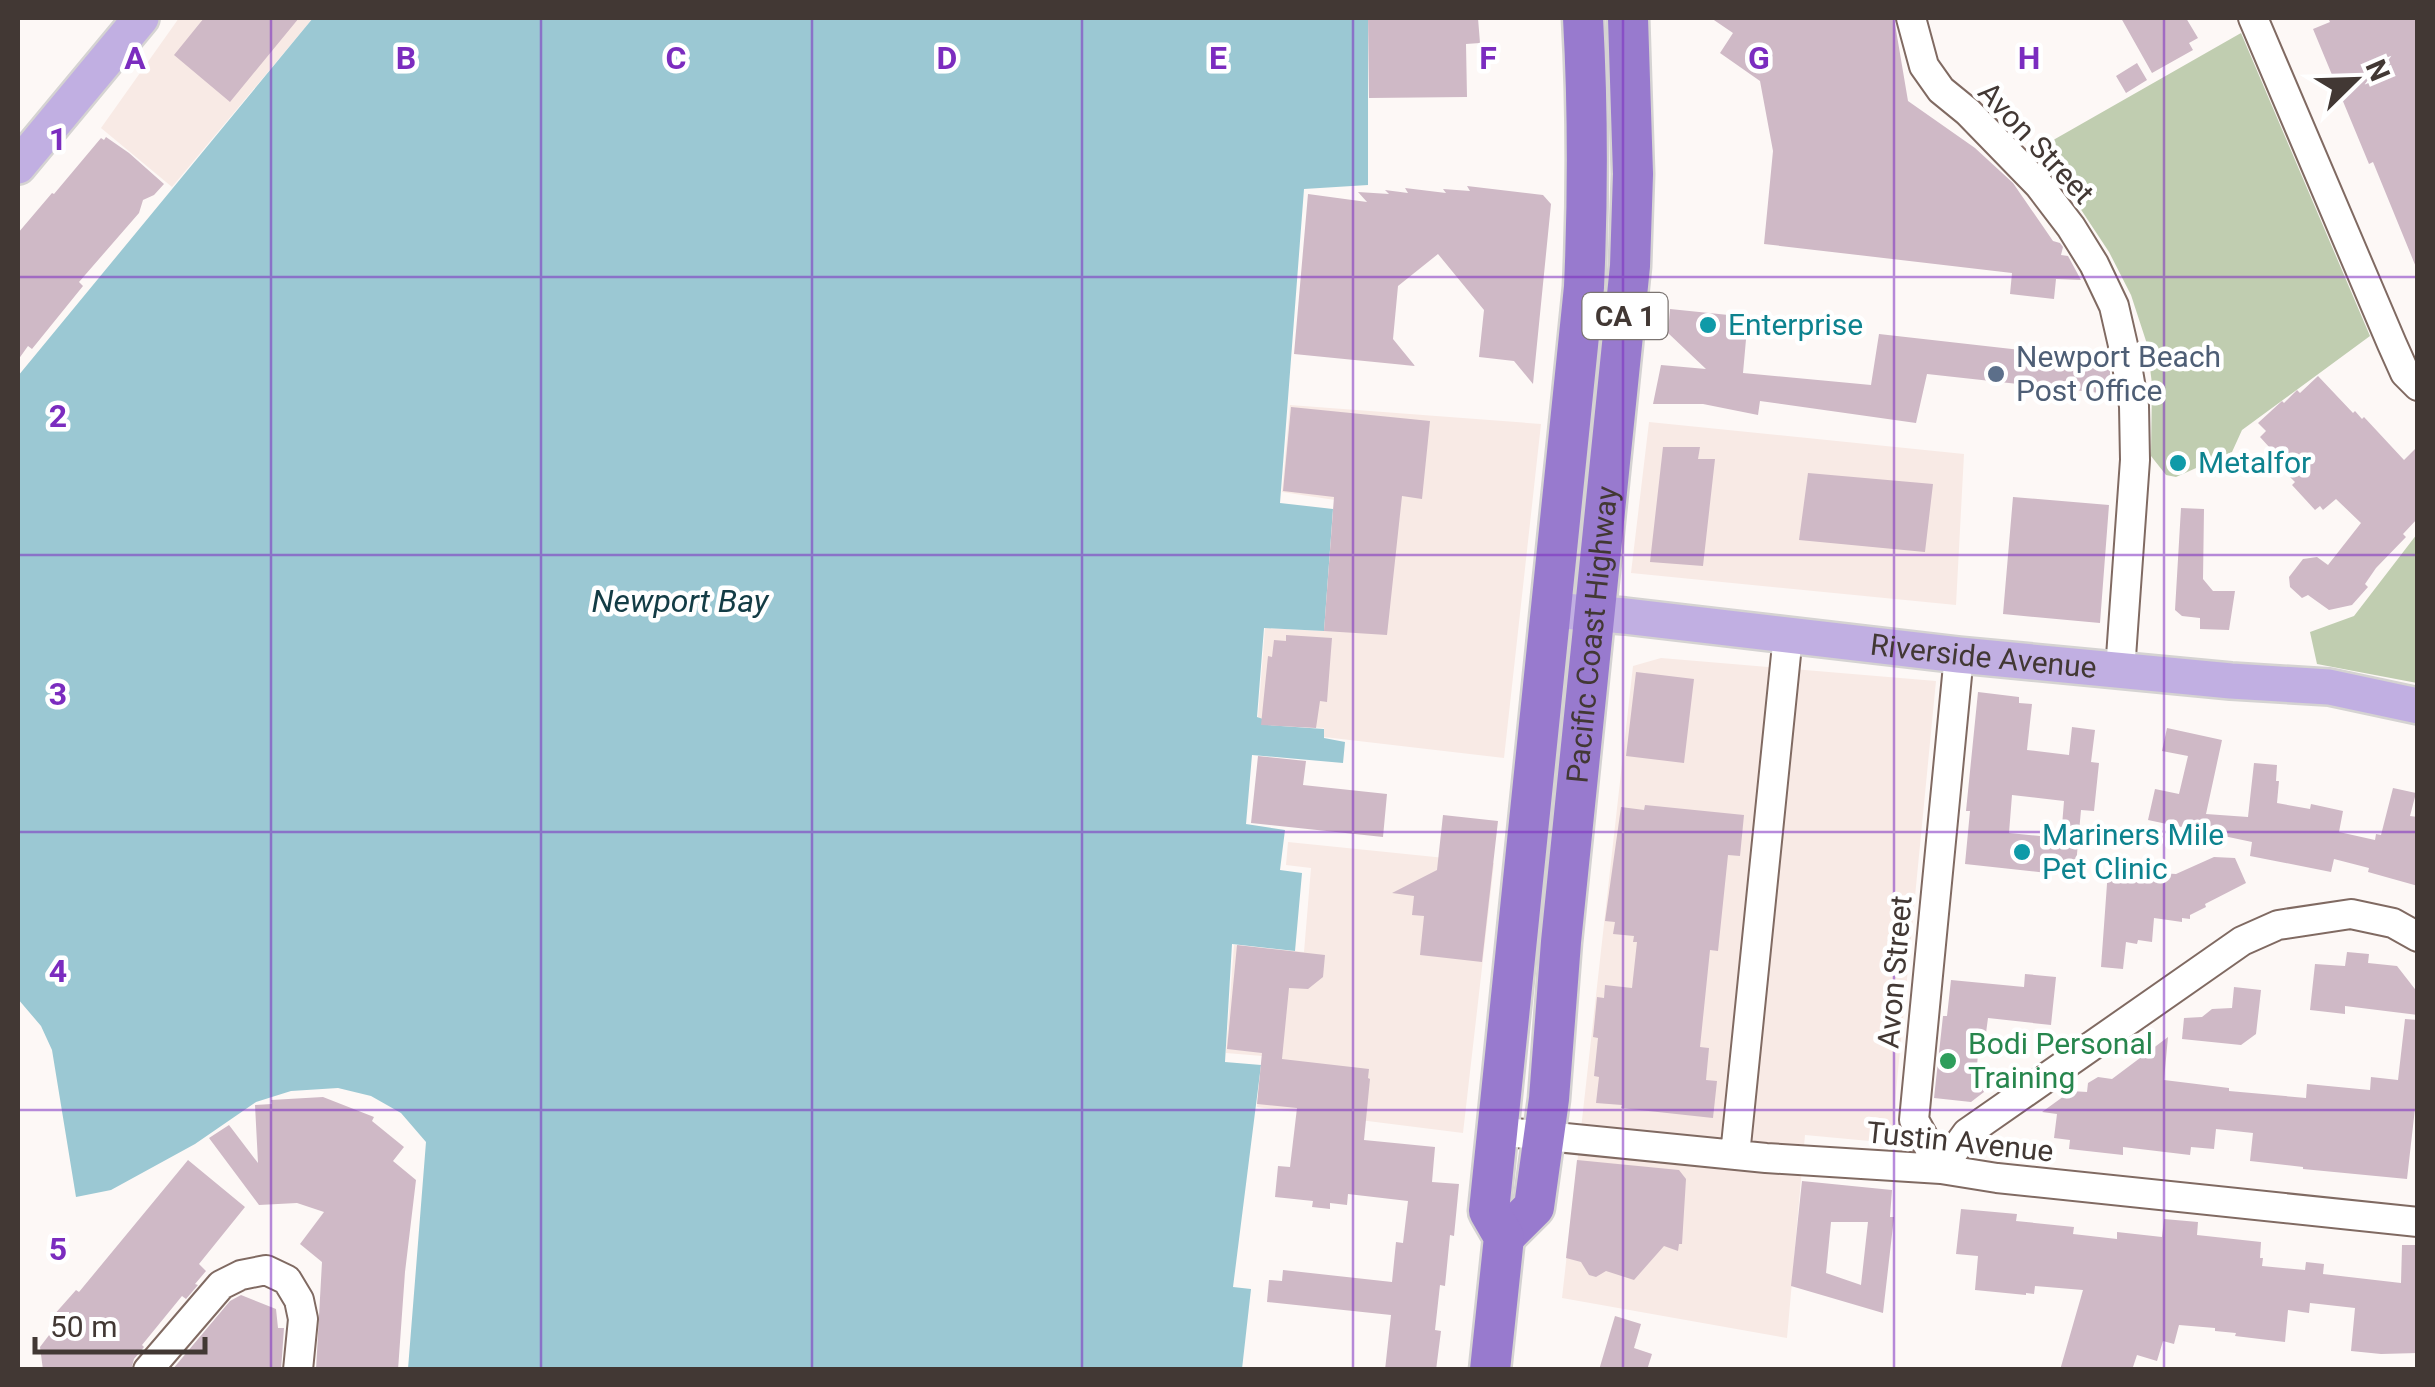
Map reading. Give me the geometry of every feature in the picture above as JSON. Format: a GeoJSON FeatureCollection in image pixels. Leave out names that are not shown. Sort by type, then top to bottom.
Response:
{"type":"FeatureCollection","features":[{"type":"Feature","properties":{"kind":"highway","name":"Pacific Coast Highway"},"geometry":{"type":"LineString","coordinates":[[1490,1370],[1504,1238],[1489,1211],[1584,286],[1588,100],[1583,18]]}},
{"type":"Feature","properties":{"kind":"highway","name":"Pacific Coast Highway"},"geometry":{"type":"LineString","coordinates":[[1504,1238],[1534,1207],[1549,1100],[1561,942],[1630,266],[1633,174],[1628,18]]}},
{"type":"Feature","properties":{"kind":"main road"},"geometry":{"type":"LineString","coordinates":[[18,166],[141,18]]}},
{"type":"Feature","properties":{"kind":"main road","name":"Riverside Avenue"},"geometry":{"type":"LineString","coordinates":[[1551,610],[2120,671],[2330,687],[2418,706]]}},
{"type":"Feature","properties":{"kind":"street","name":"Avon Street"},"geometry":{"type":"LineString","coordinates":[[1911,18],[1924,66],[1941,90],[1968,112],[2038,185],[2086,252],[2114,306],[2134,406],[2135,460],[2120,671]]}},
{"type":"Feature","properties":{"kind":"street"},"geometry":{"type":"LineString","coordinates":[[2254,18],[2392,344],[2405,373],[2418,386]]}},
{"type":"Feature","properties":{"kind":"street"},"geometry":{"type":"LineString","coordinates":[[1735,1155],[1788,635]]}},
{"type":"Feature","properties":{"kind":"street","name":"Avon Street"},"geometry":{"type":"LineString","coordinates":[[1942,1169],[1914,1120],[1959,655]]}},
{"type":"Feature","properties":{"kind":"street"},"geometry":{"type":"LineString","coordinates":[[1942,1169],[1966,1134],[2242,941],[2278,925],[2350,914],[2393,923],[2418,937]]}},
{"type":"Feature","properties":{"kind":"street","name":"Tustin Avenue"},"geometry":{"type":"LineString","coordinates":[[1496,1131],[1735,1155],[1942,1169],[2418,1222]]}},
{"type":"Feature","properties":{"kind":"street"},"geometry":{"type":"LineString","coordinates":[[148,1370],[221,1285],[241,1275],[266,1270],[287,1280],[299,1300],[303,1319],[298,1370]]}},
{"type":"Feature","properties":{"kind":"shaded area"},"geometry":{"type":"Polygon","coordinates":[[[179,18],[313,18],[172,187],[101,128],[179,18]]]}},
{"type":"Feature","properties":{"kind":"shaded area"},"geometry":{"type":"Polygon","coordinates":[[[1290,405],[1541,424],[1504,758],[1324,737],[1324,728],[1267,725],[1258,717],[1265,628],[1324,631],[1335,500],[1282,492],[1290,405]]]}},
{"type":"Feature","properties":{"kind":"shaded area"},"geometry":{"type":"Polygon","coordinates":[[[1649,422],[1964,454],[1956,605],[1631,573],[1649,422]]]}},
{"type":"Feature","properties":{"kind":"shaded area"},"geometry":{"type":"Polygon","coordinates":[[[1661,658],[1936,681],[1891,1143],[1805,1135],[1787,1338],[1562,1298],[1633,666],[1661,658]]]}},
{"type":"Feature","properties":{"kind":"shaded area"},"geometry":{"type":"Polygon","coordinates":[[[1288,842],[1494,863],[1463,1133],[1257,1107],[1262,1056],[1226,1053],[1234,945],[1304,952],[1311,868],[1286,865],[1288,842]]]}},
{"type":"Feature","properties":{"kind":"green space"},"geometry":{"type":"Polygon","coordinates":[[[2241,33],[2370,336],[2242,430],[2232,452],[2176,477],[2166,475],[2151,456],[2152,384],[2147,344],[2131,295],[2109,252],[2072,196],[2034,151],[2241,33]]]}},
{"type":"Feature","properties":{"kind":"green space"},"geometry":{"type":"Polygon","coordinates":[[[2417,534],[2417,683],[2317,664],[2310,632],[2354,616],[2417,534]]]}},
{"type":"Feature","properties":{"kind":"water","name":"Newport Bay"},"geometry":{"type":"Polygon","coordinates":[[[313,18],[1368,18],[1368,185],[1304,189],[1280,503],[1333,509],[1324,631],[1264,628],[1257,717],[1266,720],[1267,725],[1324,729],[1324,738],[1345,742],[1343,763],[1252,755],[1246,824],[1285,830],[1280,870],[1302,873],[1295,951],[1232,944],[1225,1062],[1261,1065],[1233,1287],[1251,1289],[1242,1369],[408,1369],[426,1142],[401,1113],[371,1096],[338,1088],[291,1091],[256,1102],[195,1144],[111,1190],[76,1197],[52,1050],[41,1026],[18,999],[18,376],[313,18]]]}},
{"type":"Feature","properties":{"kind":"building"},"geometry":{"type":"Polygon","coordinates":[[[204,18],[299,18],[230,102],[174,55],[204,18]]]}},
{"type":"Feature","properties":{"kind":"building"},"geometry":{"type":"Polygon","coordinates":[[[1368,18],[1478,18],[1480,43],[1466,44],[1467,97],[1369,98],[1368,18]]]}},
{"type":"Feature","properties":{"kind":"building"},"geometry":{"type":"Polygon","coordinates":[[[1711,18],[1894,18],[1908,101],[1975,148],[2013,183],[2053,241],[2063,247],[2061,255],[2068,256],[2081,280],[2056,279],[2054,299],[2010,294],[2012,273],[1764,244],[1773,151],[1760,81],[1720,53],[1733,33],[1711,18]]]}},
{"type":"Feature","properties":{"kind":"building"},"geometry":{"type":"Polygon","coordinates":[[[2121,18],[2186,18],[2198,38],[2189,43],[2193,50],[2152,73],[2121,18]]]}},
{"type":"Feature","properties":{"kind":"building"},"geometry":{"type":"Polygon","coordinates":[[[2328,18],[2418,18],[2418,272],[2313,29],[2330,22],[2328,18]]]}},
{"type":"Feature","properties":{"kind":"building"},"geometry":{"type":"Polygon","coordinates":[[[2137,63],[2147,80],[2126,93],[2116,76],[2137,63]]]}},
{"type":"Feature","properties":{"kind":"building"},"geometry":{"type":"Polygon","coordinates":[[[106,137],[164,184],[143,200],[139,213],[79,282],[83,286],[32,349],[28,346],[18,360],[18,233],[101,138],[106,137]]]}},
{"type":"Feature","properties":{"kind":"building"},"geometry":{"type":"Polygon","coordinates":[[[1467,186],[1543,195],[1551,204],[1533,384],[1514,361],[1479,357],[1484,310],[1438,254],[1398,286],[1393,339],[1415,366],[1294,354],[1308,194],[1367,202],[1358,192],[1408,193],[1405,188],[1446,193],[1443,189],[1470,191],[1467,186]]]}},
{"type":"Feature","properties":{"kind":"building"},"geometry":{"type":"Polygon","coordinates":[[[1670,309],[1748,317],[1743,373],[1871,385],[1879,334],[2108,360],[2109,394],[1927,374],[1916,423],[1760,401],[1758,415],[1703,404],[1653,404],[1661,365],[1706,369],[1668,333],[1670,309]]]}},
{"type":"Feature","properties":{"kind":"building"},"geometry":{"type":"Polygon","coordinates":[[[2318,376],[2404,460],[2418,446],[2418,518],[2403,534],[2406,537],[2376,568],[2365,584],[2368,587],[2352,605],[2329,610],[2308,595],[2302,598],[2290,587],[2289,577],[2303,559],[2317,557],[2328,565],[2361,523],[2336,499],[2323,510],[2320,506],[2315,510],[2292,485],[2295,482],[2289,476],[2290,470],[2260,437],[2266,431],[2258,423],[2318,376]]]}},
{"type":"Feature","properties":{"kind":"building"},"geometry":{"type":"Polygon","coordinates":[[[1291,407],[1430,421],[1422,499],[1402,496],[1387,635],[1324,631],[1334,497],[1283,491],[1291,407]]]}},
{"type":"Feature","properties":{"kind":"building"},"geometry":{"type":"Polygon","coordinates":[[[1663,447],[1700,447],[1698,459],[1715,459],[1703,566],[1650,562],[1663,447]]]}},
{"type":"Feature","properties":{"kind":"building"},"geometry":{"type":"Polygon","coordinates":[[[1808,473],[1933,484],[1925,552],[1799,540],[1808,473]]]}},
{"type":"Feature","properties":{"kind":"building"},"geometry":{"type":"Polygon","coordinates":[[[2013,497],[2109,505],[2100,623],[2003,614],[2013,497]]]}},
{"type":"Feature","properties":{"kind":"building"},"geometry":{"type":"Polygon","coordinates":[[[2181,508],[2204,509],[2203,579],[2213,591],[2235,591],[2229,630],[2200,629],[2200,618],[2182,616],[2175,610],[2181,508]]]}},
{"type":"Feature","properties":{"kind":"building"},"geometry":{"type":"Polygon","coordinates":[[[1286,635],[1332,638],[1327,702],[1320,701],[1316,728],[1261,725],[1268,656],[1272,657],[1274,640],[1286,641],[1286,635]]]}},
{"type":"Feature","properties":{"kind":"building"},"geometry":{"type":"Polygon","coordinates":[[[1636,672],[1694,679],[1684,763],[1626,756],[1636,672]]]}},
{"type":"Feature","properties":{"kind":"building"},"geometry":{"type":"Polygon","coordinates":[[[1978,692],[2019,697],[2019,703],[2032,704],[2027,750],[2069,755],[2072,727],[2095,730],[2091,762],[2099,763],[2094,811],[2081,810],[2075,876],[1965,864],[1970,811],[1966,811],[1978,692]],[[2012,795],[2009,833],[2061,838],[2064,801],[2012,795]]]}},
{"type":"Feature","properties":{"kind":"building"},"geometry":{"type":"Polygon","coordinates":[[[2167,728],[2222,740],[2206,814],[2248,817],[2254,763],[2277,765],[2277,803],[2310,809],[2311,804],[2343,811],[2339,832],[2375,840],[2376,834],[2381,835],[2393,788],[2416,793],[2410,816],[2418,817],[2418,886],[2334,859],[2331,872],[2250,856],[2252,842],[2148,820],[2155,789],[2179,794],[2188,756],[2162,751],[2167,728]]]}},
{"type":"Feature","properties":{"kind":"building"},"geometry":{"type":"Polygon","coordinates":[[[1258,756],[1306,761],[1303,785],[1387,794],[1383,837],[1251,823],[1258,756]]]}},
{"type":"Feature","properties":{"kind":"building"},"geometry":{"type":"Polygon","coordinates":[[[1645,805],[1744,815],[1740,856],[1728,855],[1718,951],[1710,950],[1700,1047],[1709,1048],[1706,1080],[1717,1081],[1713,1118],[1596,1103],[1598,1038],[1593,1037],[1597,997],[1604,998],[1605,985],[1632,988],[1637,942],[1633,942],[1634,936],[1613,934],[1615,922],[1605,921],[1621,807],[1644,810],[1645,805]]]}},
{"type":"Feature","properties":{"kind":"building"},"geometry":{"type":"Polygon","coordinates":[[[1443,815],[1498,821],[1482,962],[1420,955],[1424,916],[1412,915],[1414,896],[1392,893],[1437,870],[1443,815]]]}},
{"type":"Feature","properties":{"kind":"building"},"geometry":{"type":"Polygon","coordinates":[[[2214,857],[2235,858],[2246,883],[2205,904],[2190,919],[2182,918],[2182,922],[2154,918],[2152,942],[2126,942],[2123,969],[2101,967],[2108,870],[2176,874],[2214,857]]]}},
{"type":"Feature","properties":{"kind":"building"},"geometry":{"type":"Polygon","coordinates":[[[1237,945],[1325,955],[1323,977],[1308,989],[1289,988],[1282,1059],[1369,1069],[1364,1140],[1435,1147],[1432,1182],[1459,1184],[1445,1286],[1440,1285],[1435,1330],[1441,1331],[1436,1370],[1385,1370],[1391,1315],[1267,1302],[1269,1280],[1282,1281],[1283,1270],[1392,1282],[1396,1242],[1403,1243],[1408,1201],[1348,1194],[1347,1205],[1330,1203],[1330,1209],[1312,1207],[1313,1201],[1275,1197],[1278,1166],[1290,1167],[1297,1108],[1257,1104],[1262,1053],[1227,1049],[1237,945]]]}},
{"type":"Feature","properties":{"kind":"building"},"geometry":{"type":"Polygon","coordinates":[[[2347,952],[2369,954],[2368,963],[2397,966],[2418,993],[2418,1015],[2345,1006],[2345,1014],[2310,1010],[2315,964],[2345,966],[2347,952]]]}},
{"type":"Feature","properties":{"kind":"building"},"geometry":{"type":"Polygon","coordinates":[[[2025,974],[2056,977],[2051,1025],[1988,1018],[1986,1033],[1980,1033],[1976,1076],[1985,1077],[1984,1092],[1971,1102],[1934,1098],[1951,980],[2024,987],[2025,974]]]}},
{"type":"Feature","properties":{"kind":"building"},"geometry":{"type":"Polygon","coordinates":[[[2234,987],[2261,990],[2256,1034],[2241,1045],[2182,1039],[2184,1018],[2202,1017],[2212,1009],[2232,1008],[2234,987]]]}},
{"type":"Feature","properties":{"kind":"building"},"geometry":{"type":"Polygon","coordinates":[[[2405,1019],[2418,1020],[2418,1082],[2407,1179],[2250,1161],[2253,1133],[2216,1129],[2214,1149],[2191,1147],[2190,1155],[2123,1147],[2123,1155],[2069,1149],[2070,1140],[2054,1138],[2057,1114],[2042,1112],[2071,1091],[2087,1092],[2088,1083],[2098,1077],[2112,1079],[2168,1037],[2164,1080],[2306,1098],[2307,1084],[2370,1090],[2371,1077],[2398,1080],[2405,1019]]]}},
{"type":"Feature","properties":{"kind":"building"},"geometry":{"type":"Polygon","coordinates":[[[323,1097],[374,1117],[372,1121],[404,1147],[393,1161],[416,1180],[398,1370],[316,1370],[322,1262],[300,1244],[324,1212],[297,1203],[259,1205],[209,1138],[229,1125],[258,1163],[255,1105],[272,1104],[271,1100],[323,1097]]]}},
{"type":"Feature","properties":{"kind":"building"},"geometry":{"type":"Polygon","coordinates":[[[188,1160],[245,1207],[199,1264],[206,1271],[195,1284],[198,1285],[186,1299],[182,1296],[142,1345],[131,1370],[43,1370],[40,1347],[59,1322],[53,1316],[76,1290],[79,1292],[188,1160]]]}},
{"type":"Feature","properties":{"kind":"building"},"geometry":{"type":"Polygon","coordinates":[[[1577,1160],[1679,1170],[1686,1179],[1682,1244],[1678,1251],[1664,1246],[1634,1280],[1606,1271],[1596,1277],[1589,1275],[1581,1262],[1566,1258],[1577,1160]]]}},
{"type":"Feature","properties":{"kind":"building"},"geometry":{"type":"Polygon","coordinates":[[[1802,1181],[1892,1190],[1890,1217],[1894,1217],[1883,1313],[1791,1286],[1802,1181]],[[1831,1222],[1826,1273],[1861,1285],[1868,1222],[1831,1222]]]}},
{"type":"Feature","properties":{"kind":"building"},"geometry":{"type":"Polygon","coordinates":[[[1961,1209],[2017,1214],[2016,1221],[2074,1227],[2073,1234],[2117,1239],[2117,1232],[2162,1237],[2164,1219],[2198,1222],[2197,1235],[2261,1242],[2262,1266],[2305,1270],[2306,1262],[2324,1264],[2323,1274],[2401,1283],[2402,1245],[2418,1245],[2418,1353],[2351,1351],[2355,1308],[2310,1303],[2309,1313],[2288,1310],[2285,1342],[2179,1325],[2174,1344],[2163,1341],[2157,1361],[2137,1355],[2132,1370],[2060,1370],[2083,1290],[2035,1286],[2034,1294],[2026,1295],[1975,1290],[1978,1256],[1956,1254],[1961,1209]]]}},
{"type":"Feature","properties":{"kind":"building"},"geometry":{"type":"Polygon","coordinates":[[[241,1295],[276,1309],[278,1328],[284,1328],[281,1370],[172,1370],[230,1301],[241,1295]]]}},
{"type":"Feature","properties":{"kind":"building"},"geometry":{"type":"Polygon","coordinates":[[[1615,1316],[1641,1324],[1634,1348],[1652,1354],[1647,1370],[1599,1370],[1615,1316]]]}},
{"type":"Feature","properties":{"kind":"place","name":"Enterprise"},"geometry":{"type":"Point","coordinates":[1708,325]}},
{"type":"Feature","properties":{"kind":"place","name":"Newport Beach Post Office"},"geometry":{"type":"Point","coordinates":[1996,374]}},
{"type":"Feature","properties":{"kind":"place","name":"Metalfor"},"geometry":{"type":"Point","coordinates":[2178,463]}},
{"type":"Feature","properties":{"kind":"place","name":"Mariners Mile Pet Clinic"},"geometry":{"type":"Point","coordinates":[2022,852]}},
{"type":"Feature","properties":{"kind":"place","name":"Bodi Personal Training"},"geometry":{"type":"Point","coordinates":[1948,1061]}}]}
